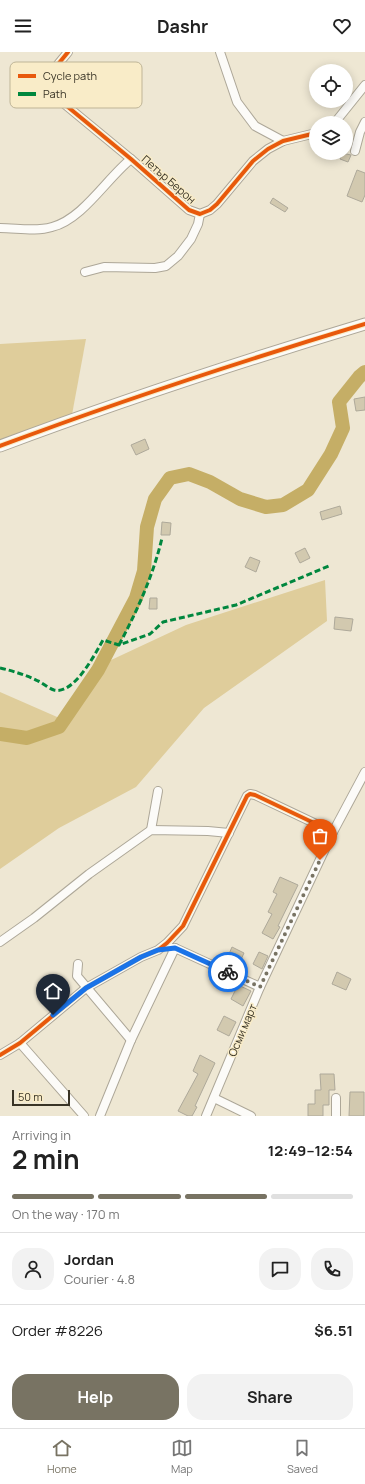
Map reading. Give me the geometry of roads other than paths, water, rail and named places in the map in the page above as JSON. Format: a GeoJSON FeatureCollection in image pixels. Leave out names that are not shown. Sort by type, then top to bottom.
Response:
{"type":"FeatureCollection","features":[{"type":"Feature","properties":{"kind":"street","name":"Петър Берон"},"geometry":{"type":"LineString","coordinates":[[61,62],[68,52]]}},
{"type":"Feature","properties":{"kind":"street"},"geometry":{"type":"LineString","coordinates":[[220,52],[237,102],[255,126],[283,141]]}},
{"type":"Feature","properties":{"kind":"street"},"geometry":{"type":"LineString","coordinates":[[340,116],[365,85]]}},
{"type":"Feature","properties":{"kind":"street","name":"Петър Берон"},"geometry":{"type":"LineString","coordinates":[[69,108],[131,159],[189,210],[200,214],[217,204],[254,162],[268,149],[283,141],[309,134]]}},
{"type":"Feature","properties":{"kind":"street"},"geometry":{"type":"LineString","coordinates":[[355,151],[360,132],[365,122]]}},
{"type":"Feature","properties":{"kind":"street"},"geometry":{"type":"LineString","coordinates":[[0,228],[39,229],[54,227],[69,219],[83,208],[120,167],[131,159]]}},
{"type":"Feature","properties":{"kind":"street"},"geometry":{"type":"LineString","coordinates":[[85,272],[104,267],[155,268],[166,266],[178,256],[191,239],[198,224],[200,214]]}},
{"type":"Feature","properties":{"kind":"street"},"geometry":{"type":"LineString","coordinates":[[0,446],[244,360],[365,324]]}},
{"type":"Feature","properties":{"kind":"street","name":"Осми март"},"geometry":{"type":"LineString","coordinates":[[206,1116],[260,987],[333,832],[365,772]]}},
{"type":"Feature","properties":{"kind":"street"},"geometry":{"type":"LineString","coordinates":[[151,830],[158,791]]}},
{"type":"Feature","properties":{"kind":"street"},"geometry":{"type":"LineString","coordinates":[[0,1055],[20,1043],[86,988],[141,957],[158,950],[167,943],[183,926],[247,796],[250,794],[255,795],[333,832]]}},
{"type":"Feature","properties":{"kind":"street"},"geometry":{"type":"LineString","coordinates":[[0,942],[34,918],[89,874],[151,830],[229,833]]}},
{"type":"Feature","properties":{"kind":"street"},"geometry":{"type":"LineString","coordinates":[[158,950],[175,948],[260,987]]}},
{"type":"Feature","properties":{"kind":"street"},"geometry":{"type":"LineString","coordinates":[[100,1116],[131,1040],[175,948]]}},
{"type":"Feature","properties":{"kind":"street"},"geometry":{"type":"LineString","coordinates":[[78,964],[77,976],[131,1040]]}},
{"type":"Feature","properties":{"kind":"street"},"geometry":{"type":"LineString","coordinates":[[20,1043],[84,1116]]}},
{"type":"Feature","properties":{"kind":"street"},"geometry":{"type":"LineString","coordinates":[[214,1098],[251,1116]]}},
{"type":"Feature","properties":{"kind":"street"},"geometry":{"type":"LineString","coordinates":[[336,1098],[336,1116]]}},
{"type":"Feature","properties":{"kind":"waterway"},"geometry":{"type":"LineString","coordinates":[[0,734],[27,738],[59,727],[98,670],[136,598],[144,571],[147,527],[155,499],[170,478],[189,474],[210,482],[240,499],[266,507],[283,505],[308,490],[331,454],[343,428],[339,402],[359,377],[365,372]]}}]}
